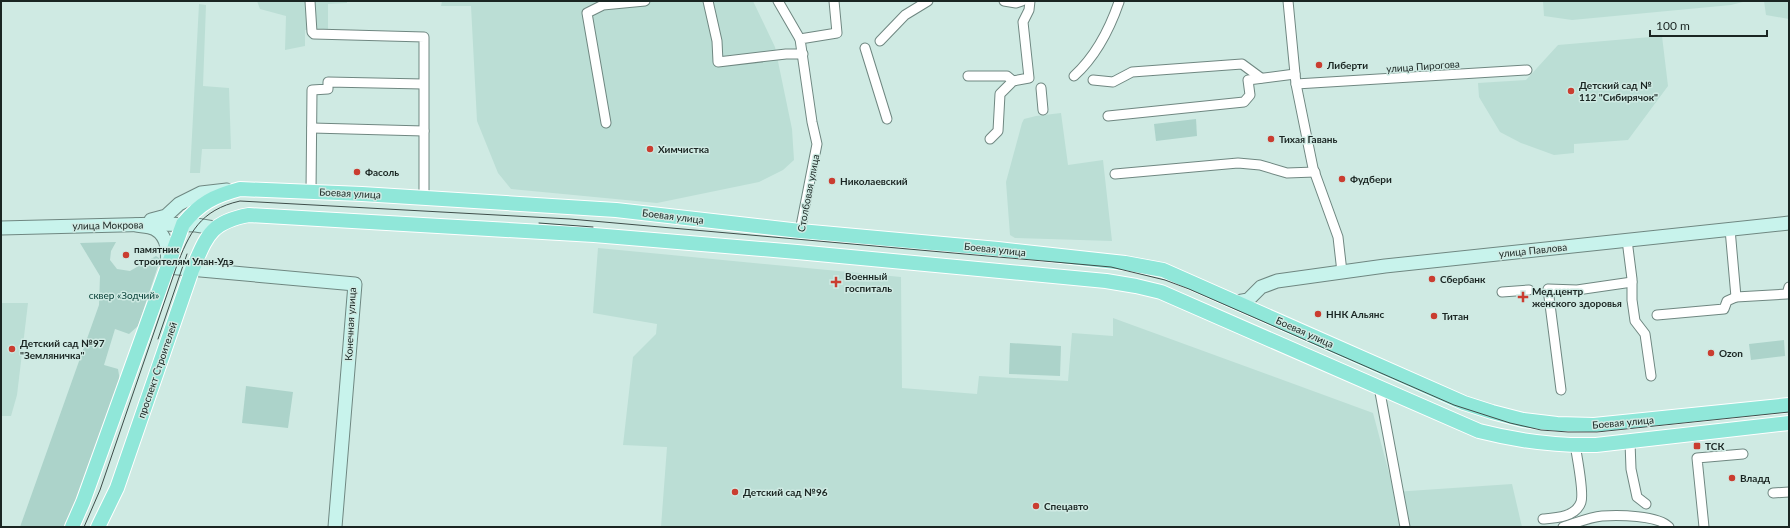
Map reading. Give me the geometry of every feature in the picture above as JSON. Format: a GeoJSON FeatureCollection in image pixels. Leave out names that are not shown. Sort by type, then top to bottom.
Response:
{"type":"FeatureCollection","features":[{"type":"Feature","properties":{"kind":"main road","name":"Боевая улица"},"geometry":{"type":"LineString","coordinates":[[183,224],[198,207],[221,194],[240,189],[311,191],[616,210],[800,231],[1012,250],[1125,263],[1163,270],[1464,403],[1523,420],[1557,424],[1594,425],[1789,405]]}},
{"type":"Feature","properties":{"kind":"main road","name":"Боевая улица"},"geometry":{"type":"LineString","coordinates":[[226,221],[249,215],[594,235],[1075,277],[1136,286],[1161,292],[1479,431],[1503,437],[1539,443],[1575,445],[1630,442],[1740,427],[1789,423]]}},
{"type":"Feature","properties":{"kind":"main road","name":"проспект Строителей"},"geometry":{"type":"LineString","coordinates":[[98,527],[117,488],[192,270],[208,236],[214,228],[226,221]]}},
{"type":"Feature","properties":{"kind":"main road"},"geometry":{"type":"LineString","coordinates":[[72,527],[83,502],[183,224]]}},
{"type":"Feature","properties":{"kind":"main road","name":"Столбовая улица"},"geometry":{"type":"LineString","coordinates":[[797,252],[800,231]]}},
{"type":"Feature","properties":{"kind":"street"},"geometry":{"type":"LineString","coordinates":[[310,1],[312,32],[314,34],[424,37],[424,198]]}},
{"type":"Feature","properties":{"kind":"street"},"geometry":{"type":"LineString","coordinates":[[606,123],[587,13],[603,5],[645,1]]}},
{"type":"Feature","properties":{"kind":"street"},"geometry":{"type":"LineString","coordinates":[[708,1],[717,41],[718,62],[786,54],[803,54]]}},
{"type":"Feature","properties":{"kind":"street","name":"Столбовая улица"},"geometry":{"type":"LineString","coordinates":[[778,1],[800,39],[812,122],[817,144],[800,231]]}},
{"type":"Feature","properties":{"kind":"street"},"geometry":{"type":"LineString","coordinates":[[800,39],[837,33],[834,1]]}},
{"type":"Feature","properties":{"kind":"street"},"geometry":{"type":"LineString","coordinates":[[880,40],[905,15],[928,1]]}},
{"type":"Feature","properties":{"kind":"street"},"geometry":{"type":"LineString","coordinates":[[1004,1],[1016,3],[1022,1]]}},
{"type":"Feature","properties":{"kind":"street"},"geometry":{"type":"LineString","coordinates":[[990,139],[998,131],[1000,94],[1013,81],[1029,78],[1023,22],[1029,10],[1030,1]]}},
{"type":"Feature","properties":{"kind":"street"},"geometry":{"type":"LineString","coordinates":[[1288,1],[1294,74],[1315,172],[1338,237],[1342,272]]}},
{"type":"Feature","properties":{"kind":"street"},"geometry":{"type":"LineString","coordinates":[[1074,76],[1083,68],[1100,42],[1114,18],[1119,2]]}},
{"type":"Feature","properties":{"kind":"street"},"geometry":{"type":"LineString","coordinates":[[865,48],[886,119]]}},
{"type":"Feature","properties":{"kind":"street"},"geometry":{"type":"LineString","coordinates":[[1093,80],[1113,82],[1132,72],[1242,64],[1262,78]]}},
{"type":"Feature","properties":{"kind":"street","name":"улица Пирогова"},"geometry":{"type":"LineString","coordinates":[[1296,84],[1527,70]]}},
{"type":"Feature","properties":{"kind":"street"},"geometry":{"type":"LineString","coordinates":[[1108,116],[1244,102],[1250,95],[1248,80],[1294,74]]}},
{"type":"Feature","properties":{"kind":"street"},"geometry":{"type":"LineString","coordinates":[[968,76],[1007,76],[1013,81]]}},
{"type":"Feature","properties":{"kind":"street"},"geometry":{"type":"LineString","coordinates":[[311,191],[312,90],[328,89],[328,82],[423,84]]}},
{"type":"Feature","properties":{"kind":"street"},"geometry":{"type":"LineString","coordinates":[[1041,88],[1043,110]]}},
{"type":"Feature","properties":{"kind":"street"},"geometry":{"type":"LineString","coordinates":[[312,128],[424,131]]}},
{"type":"Feature","properties":{"kind":"street"},"geometry":{"type":"LineString","coordinates":[[1115,174],[1238,163],[1260,164],[1287,173],[1315,172]]}},
{"type":"Feature","properties":{"kind":"street"},"geometry":{"type":"LineString","coordinates":[[136,225],[166,216],[179,204],[201,193],[240,189]]}},
{"type":"Feature","properties":{"kind":"street","name":"улица Павлова"},"geometry":{"type":"LineString","coordinates":[[1237,302],[1248,300],[1261,287],[1277,281],[1342,272],[1789,223]]}},
{"type":"Feature","properties":{"kind":"street","name":"улица Мокрова"},"geometry":{"type":"LineString","coordinates":[[1,228],[183,224],[214,228]]}},
{"type":"Feature","properties":{"kind":"street"},"geometry":{"type":"LineString","coordinates":[[136,225],[155,229],[166,240],[168,252],[167,267]]}},
{"type":"Feature","properties":{"kind":"street"},"geometry":{"type":"LineString","coordinates":[[1730,229],[1736,297]]}},
{"type":"Feature","properties":{"kind":"street"},"geometry":{"type":"LineString","coordinates":[[1627,240],[1635,321],[1645,334],[1651,376]]}},
{"type":"Feature","properties":{"kind":"street","name":"Конечная улица"},"geometry":{"type":"LineString","coordinates":[[167,267],[355,284],[335,527]]}},
{"type":"Feature","properties":{"kind":"street","name":"улица Павлова"},"geometry":{"type":"LineString","coordinates":[[1264,314],[1257,304],[1258,297],[1261,290],[1277,281]]}},
{"type":"Feature","properties":{"kind":"street"},"geometry":{"type":"LineString","coordinates":[[1561,390],[1548,289],[1577,290],[1632,282]]}},
{"type":"Feature","properties":{"kind":"street"},"geometry":{"type":"LineString","coordinates":[[1657,315],[1724,309],[1728,301],[1736,297],[1787,294],[1789,287]]}},
{"type":"Feature","properties":{"kind":"street"},"geometry":{"type":"LineString","coordinates":[[1502,292],[1528,290]]}},
{"type":"Feature","properties":{"kind":"street"},"geometry":{"type":"LineString","coordinates":[[1379,387],[1405,527]]}},
{"type":"Feature","properties":{"kind":"street"},"geometry":{"type":"LineString","coordinates":[[1630,442],[1631,469],[1637,497],[1646,504]]}},
{"type":"Feature","properties":{"kind":"street"},"geometry":{"type":"LineString","coordinates":[[1543,519],[1558,518],[1568,515],[1577,508],[1581,501],[1579,468],[1575,445]]}},
{"type":"Feature","properties":{"kind":"street"},"geometry":{"type":"LineString","coordinates":[[1704,527],[1697,458],[1743,454]]}},
{"type":"Feature","properties":{"kind":"street"},"geometry":{"type":"LineString","coordinates":[[1773,493],[1789,492]]}},
{"type":"Feature","properties":{"kind":"street"},"geometry":{"type":"LineString","coordinates":[[1563,527],[1601,516],[1631,516],[1657,520],[1669,527]]}},
{"type":"Feature","properties":{"kind":"shaded area"},"geometry":{"type":"Polygon","coordinates":[[[257,1],[347,1],[347,3],[328,4],[328,30],[305,30],[305,46],[285,50],[286,16],[260,9],[257,1]]]}},
{"type":"Feature","properties":{"kind":"shaded area"},"geometry":{"type":"Polygon","coordinates":[[[442,1],[753,1],[775,47],[792,129],[794,160],[783,170],[759,182],[657,203],[511,189],[498,173],[477,121],[471,6],[441,6],[442,1]]]}},
{"type":"Feature","properties":{"kind":"shaded area"},"geometry":{"type":"Polygon","coordinates":[[[1543,1],[1747,1],[1731,5],[1572,20],[1544,16],[1543,1]]]}},
{"type":"Feature","properties":{"kind":"shaded area"},"geometry":{"type":"Polygon","coordinates":[[[1764,1],[1789,1],[1789,19],[1766,15],[1764,1]]]}},
{"type":"Feature","properties":{"kind":"shaded area"},"geometry":{"type":"Polygon","coordinates":[[[199,4],[206,5],[203,86],[229,88],[231,149],[202,149],[200,173],[190,173],[199,4]]]}},
{"type":"Feature","properties":{"kind":"shaded area","name":"Детский сад № 112 \"Сибирячок\""},"geometry":{"type":"Polygon","coordinates":[[[1662,36],[1668,86],[1628,140],[1574,144],[1574,153],[1554,155],[1521,143],[1500,132],[1479,97],[1478,83],[1526,80],[1558,45],[1662,36]]]}},
{"type":"Feature","properties":{"kind":"shaded area"},"geometry":{"type":"Polygon","coordinates":[[[1061,113],[1068,165],[1103,160],[1112,241],[1015,238],[1010,235],[1006,182],[1022,123],[1024,119],[1061,113]]]}},
{"type":"Feature","properties":{"kind":"shaded area"},"geometry":{"type":"Polygon","coordinates":[[[598,248],[901,277],[902,388],[977,394],[979,376],[1068,381],[1072,333],[1113,336],[1113,318],[1373,413],[1394,492],[1512,484],[1522,527],[661,527],[667,447],[623,445],[633,357],[656,334],[657,324],[593,313],[598,248]]]}},
{"type":"Feature","properties":{"kind":"shaded area","name":"Детский сад №97 \"Земляничка\""},"geometry":{"type":"Polygon","coordinates":[[[1,303],[28,303],[17,395],[11,416],[1,416],[1,303]]]}},
{"type":"Feature","properties":{"kind":"green space"},"geometry":{"type":"Polygon","coordinates":[[[1196,119],[1197,136],[1156,141],[1154,124],[1196,119]]]}},
{"type":"Feature","properties":{"kind":"green space","name":"сквер «Зодчий»"},"geometry":{"type":"Polygon","coordinates":[[[116,242],[111,251],[110,260],[117,269],[130,271],[156,256],[159,258],[159,263],[138,326],[129,334],[115,329],[104,365],[118,369],[120,381],[77,503],[64,527],[20,527],[99,305],[100,276],[80,243],[116,242]]]}},
{"type":"Feature","properties":{"kind":"green space"},"geometry":{"type":"Polygon","coordinates":[[[1784,340],[1785,356],[1751,360],[1749,344],[1784,340]]]}},
{"type":"Feature","properties":{"kind":"green space"},"geometry":{"type":"Polygon","coordinates":[[[1010,343],[1061,346],[1060,376],[1009,374],[1010,343]]]}},
{"type":"Feature","properties":{"kind":"green space"},"geometry":{"type":"Polygon","coordinates":[[[246,386],[293,392],[288,428],[242,423],[246,386]]]}},
{"type":"Feature","properties":{"kind":"tram line"},"geometry":{"type":"LineString","coordinates":[[84,527],[100,490],[176,268],[186,244],[191,234],[206,217],[215,210],[240,201],[570,219],[1111,267],[1165,280],[1189,289],[1454,405],[1510,423],[1541,430],[1597,432],[1789,412]]}},
{"type":"Feature","properties":{"kind":"tram line"},"geometry":{"type":"LineString","coordinates":[[539,223],[593,227]]}},
{"type":"Feature","properties":{"kind":"tram line"},"geometry":{"type":"LineString","coordinates":[[158,339],[187,254]]}},
{"type":"Feature","properties":{"kind":"place","name":"Либерти"},"geometry":{"type":"Point","coordinates":[1319,65]}},
{"type":"Feature","properties":{"kind":"place","name":"Детский сад № 112 \"Сибирячок\""},"geometry":{"type":"Point","coordinates":[1571,91]}},
{"type":"Feature","properties":{"kind":"place","name":"Тихая Гавань"},"geometry":{"type":"Point","coordinates":[1271,139]}},
{"type":"Feature","properties":{"kind":"place","name":"Химчистка"},"geometry":{"type":"Point","coordinates":[650,149]}},
{"type":"Feature","properties":{"kind":"place","name":"Фасоль"},"geometry":{"type":"Point","coordinates":[357,172]}},
{"type":"Feature","properties":{"kind":"place","name":"Фудбери"},"geometry":{"type":"Point","coordinates":[1342,179]}},
{"type":"Feature","properties":{"kind":"place","name":"Николаевский"},"geometry":{"type":"Point","coordinates":[832,181]}},
{"type":"Feature","properties":{"kind":"place","name":"памятник строителям Улан-Удэ"},"geometry":{"type":"Point","coordinates":[126,255]}},
{"type":"Feature","properties":{"kind":"place","name":"Сбербанк"},"geometry":{"type":"Point","coordinates":[1432,279]}},
{"type":"Feature","properties":{"kind":"place","name":"Военный госпиталь"},"geometry":{"type":"Point","coordinates":[836,282]}},
{"type":"Feature","properties":{"kind":"place","name":"Мед.центр женского здоровья"},"geometry":{"type":"Point","coordinates":[1523,297]}},
{"type":"Feature","properties":{"kind":"place","name":"ННК Альянс"},"geometry":{"type":"Point","coordinates":[1318,314]}},
{"type":"Feature","properties":{"kind":"place","name":"Титан"},"geometry":{"type":"Point","coordinates":[1434,316]}},
{"type":"Feature","properties":{"kind":"place","name":"Детский сад №97 \"Земляничка\""},"geometry":{"type":"Point","coordinates":[12,349]}},
{"type":"Feature","properties":{"kind":"place","name":"Ozon"},"geometry":{"type":"Point","coordinates":[1711,353]}},
{"type":"Feature","properties":{"kind":"place","name":"ТСК"},"geometry":{"type":"Point","coordinates":[1697,446]}},
{"type":"Feature","properties":{"kind":"place","name":"Владд"},"geometry":{"type":"Point","coordinates":[1732,478]}},
{"type":"Feature","properties":{"kind":"place","name":"Детский сад №96"},"geometry":{"type":"Point","coordinates":[735,492]}},
{"type":"Feature","properties":{"kind":"place","name":"Спецавто"},"geometry":{"type":"Point","coordinates":[1036,506]}}]}
